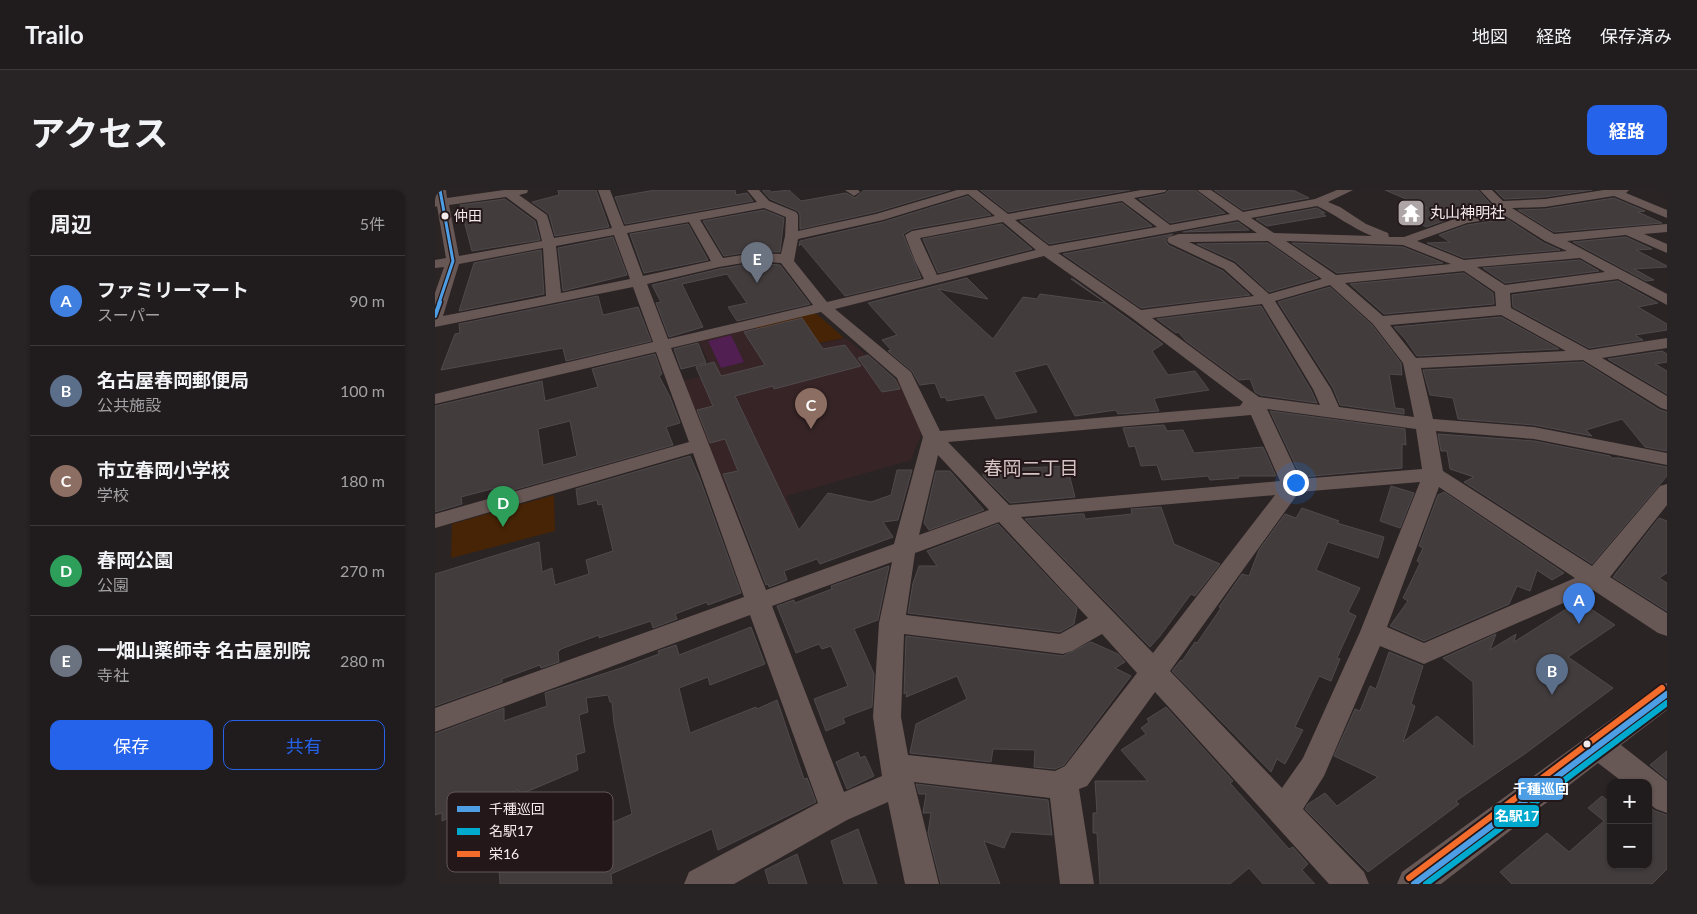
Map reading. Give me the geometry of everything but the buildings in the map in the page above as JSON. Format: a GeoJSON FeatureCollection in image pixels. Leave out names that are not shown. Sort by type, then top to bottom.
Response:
{"type":"FeatureCollection","features":[{"type":"Feature","properties":{"kind":"street"},"geometry":{"type":"LineString","coordinates":[[435,316],[453,261],[441,225],[439,198],[530,190]]}},
{"type":"Feature","properties":{"kind":"street"},"geometry":{"type":"LineString","coordinates":[[605,190],[836,810]]}},
{"type":"Feature","properties":{"kind":"street"},"geometry":{"type":"LineString","coordinates":[[753,190],[765,204],[792,215],[792,236],[787,261],[823,306],[905,376],[933,437],[1004,514],[1107,620],[1352,884]]}},
{"type":"Feature","properties":{"kind":"street"},"geometry":{"type":"LineString","coordinates":[[792,236],[879,217],[970,190],[1046,251],[1138,315],[1254,402],[1293,486]]}},
{"type":"Feature","properties":{"kind":"street"},"geometry":{"type":"LineString","coordinates":[[933,280],[922,261],[912,235],[1161,190]]}},
{"type":"Feature","properties":{"kind":"street"},"geometry":{"type":"LineString","coordinates":[[1203,190],[1333,280],[1379,321],[1411,363],[1425,424],[1433,474],[1373,632],[1314,767],[1283,811]]}},
{"type":"Feature","properties":{"kind":"street"},"geometry":{"type":"LineString","coordinates":[[435,398],[933,280],[1046,251],[1165,233],[1241,215],[1318,202],[1347,190]]}},
{"type":"Feature","properties":{"kind":"street"},"geometry":{"type":"LineString","coordinates":[[1486,190],[1507,209],[1550,238],[1667,300]]}},
{"type":"Feature","properties":{"kind":"street"},"geometry":{"type":"LineString","coordinates":[[1165,233],[1401,241],[1464,220],[1507,209],[1617,191],[1667,214]]}},
{"type":"Feature","properties":{"kind":"street"},"geometry":{"type":"LineString","coordinates":[[508,193],[543,218],[549,243],[554,298]]}},
{"type":"Feature","properties":{"kind":"street"},"geometry":{"type":"LineString","coordinates":[[916,194],[928,203],[950,228]]}},
{"type":"Feature","properties":{"kind":"street"},"geometry":{"type":"LineString","coordinates":[[1125,197],[1165,233],[1229,266],[1266,299],[1323,389],[1332,412]]}},
{"type":"Feature","properties":{"kind":"street"},"geometry":{"type":"LineString","coordinates":[[1318,202],[1336,210],[1361,227],[1465,266],[1502,290],[1619,275]]}},
{"type":"Feature","properties":{"kind":"street"},"geometry":{"type":"LineString","coordinates":[[435,264],[765,204]]}},
{"type":"Feature","properties":{"kind":"street"},"geometry":{"type":"LineString","coordinates":[[693,218],[719,263]]}},
{"type":"Feature","properties":{"kind":"street"},"geometry":{"type":"LineString","coordinates":[[1550,238],[1667,228]]}},
{"type":"Feature","properties":{"kind":"street"},"geometry":{"type":"LineString","coordinates":[[1627,231],[1667,249]]}},
{"type":"Feature","properties":{"kind":"street"},"geometry":{"type":"LineString","coordinates":[[1138,315],[1266,299],[1333,280],[1582,254]]}},
{"type":"Feature","properties":{"kind":"street"},"geometry":{"type":"LineString","coordinates":[[435,322],[638,282],[719,263],[755,257],[788,259]]}},
{"type":"Feature","properties":{"kind":"street"},"geometry":{"type":"LineString","coordinates":[[1502,290],[1504,310]]}},
{"type":"Feature","properties":{"kind":"street"},"geometry":{"type":"LineString","coordinates":[[1379,321],[1504,310],[1662,398]]}},
{"type":"Feature","properties":{"kind":"street"},"geometry":{"type":"LineString","coordinates":[[1411,363],[1586,355],[1667,342]]}},
{"type":"Feature","properties":{"kind":"street"},"geometry":{"type":"LineString","coordinates":[[1254,402],[1425,424],[1534,433],[1667,459]]}},
{"type":"Feature","properties":{"kind":"street"},"geometry":{"type":"LineString","coordinates":[[933,437],[1245,411],[1254,402]]}},
{"type":"Feature","properties":{"kind":"street"},"geometry":{"type":"LineString","coordinates":[[922,884],[897,775],[887,717],[892,623],[904,559],[904,548],[933,437]]}},
{"type":"Feature","properties":{"kind":"street"},"geometry":{"type":"LineString","coordinates":[[435,521],[700,445]]}},
{"type":"Feature","properties":{"kind":"street"},"geometry":{"type":"LineString","coordinates":[[435,720],[993,516],[1014,511],[1433,474],[1667,626]]}},
{"type":"Feature","properties":{"kind":"street"},"geometry":{"type":"LineString","coordinates":[[701,884],[897,775],[1057,784],[1076,776],[1293,486]]}},
{"type":"Feature","properties":{"kind":"street"},"geometry":{"type":"LineString","coordinates":[[1373,632],[1424,654],[1595,579],[1667,491]]}},
{"type":"Feature","properties":{"kind":"street"},"geometry":{"type":"LineString","coordinates":[[892,623],[1063,644],[1107,620]]}},
{"type":"Feature","properties":{"kind":"street"},"geometry":{"type":"LineString","coordinates":[[1414,884],[1667,694]]}},
{"type":"Feature","properties":{"kind":"street"},"geometry":{"type":"LineString","coordinates":[[1599,746],[1642,779]]}},
{"type":"Feature","properties":{"kind":"street"},"geometry":{"type":"LineString","coordinates":[[1057,784],[1065,792],[1077,884]]}},
{"type":"Feature","properties":{"kind":"street"},"geometry":{"type":"LineString","coordinates":[[1652,787],[1667,799]]}},
{"type":"Feature","properties":{"kind":"shaded area"},"geometry":{"type":"Polygon","coordinates":[[[809,314],[817,314],[844,338],[771,353],[755,327],[809,314]]]}},
{"type":"Feature","properties":{"kind":"shaded area"},"geometry":{"type":"Polygon","coordinates":[[[751,328],[770,356],[846,338],[899,382],[919,424],[921,435],[911,460],[786,496],[795,516],[744,531],[682,381],[714,373],[698,340],[751,328]]]}},
{"type":"Feature","properties":{"kind":"shaded area"},"geometry":{"type":"Polygon","coordinates":[[[731,335],[744,362],[721,368],[708,341],[731,335]]]}},
{"type":"Feature","properties":{"kind":"shaded area"},"geometry":{"type":"Polygon","coordinates":[[[554,495],[555,531],[451,558],[452,524],[554,495]]]}},
{"type":"Feature","properties":{"kind":"transit line","name":"千種巡回"},"geometry":{"type":"LineString","coordinates":[[435,316],[453,261],[440,190]]}},
{"type":"Feature","properties":{"kind":"transit line","name":"栄16"},"geometry":{"type":"LineString","coordinates":[[1409,878],[1662,688]]}},
{"type":"Feature","properties":{"kind":"transit line","name":"千種巡回"},"geometry":{"type":"LineString","coordinates":[[1414,884],[1667,694]]}},
{"type":"Feature","properties":{"kind":"transit line","name":"名駅17"},"geometry":{"type":"LineString","coordinates":[[1426,884],[1667,703]]}},
{"type":"Feature","properties":{"kind":"place","name":"丸山神明社"},"geometry":{"type":"Point","coordinates":[1411,213]}},
{"type":"Feature","properties":{"kind":"place","name":"仲田"},"geometry":{"type":"Point","coordinates":[445,216]}},
{"type":"Feature","properties":{"kind":"place","name":"一畑山薬師寺 名古屋別院"},"geometry":{"type":"Point","coordinates":[757,283]}},
{"type":"Feature","properties":{"kind":"place","name":"市立春岡小学校"},"geometry":{"type":"Point","coordinates":[811,429]}},
{"type":"Feature","properties":{"kind":"place","name":"春岡公園"},"geometry":{"type":"Point","coordinates":[503,527]}},
{"type":"Feature","properties":{"kind":"place","name":"ファミリーマート"},"geometry":{"type":"Point","coordinates":[1579,624]}},
{"type":"Feature","properties":{"kind":"place","name":"名古屋春岡郵便局"},"geometry":{"type":"Point","coordinates":[1552,695]}},
{"type":"Feature","properties":{"kind":"district","name":"春岡二丁目"},"geometry":{"type":"Point","coordinates":[1031,468]}}]}
